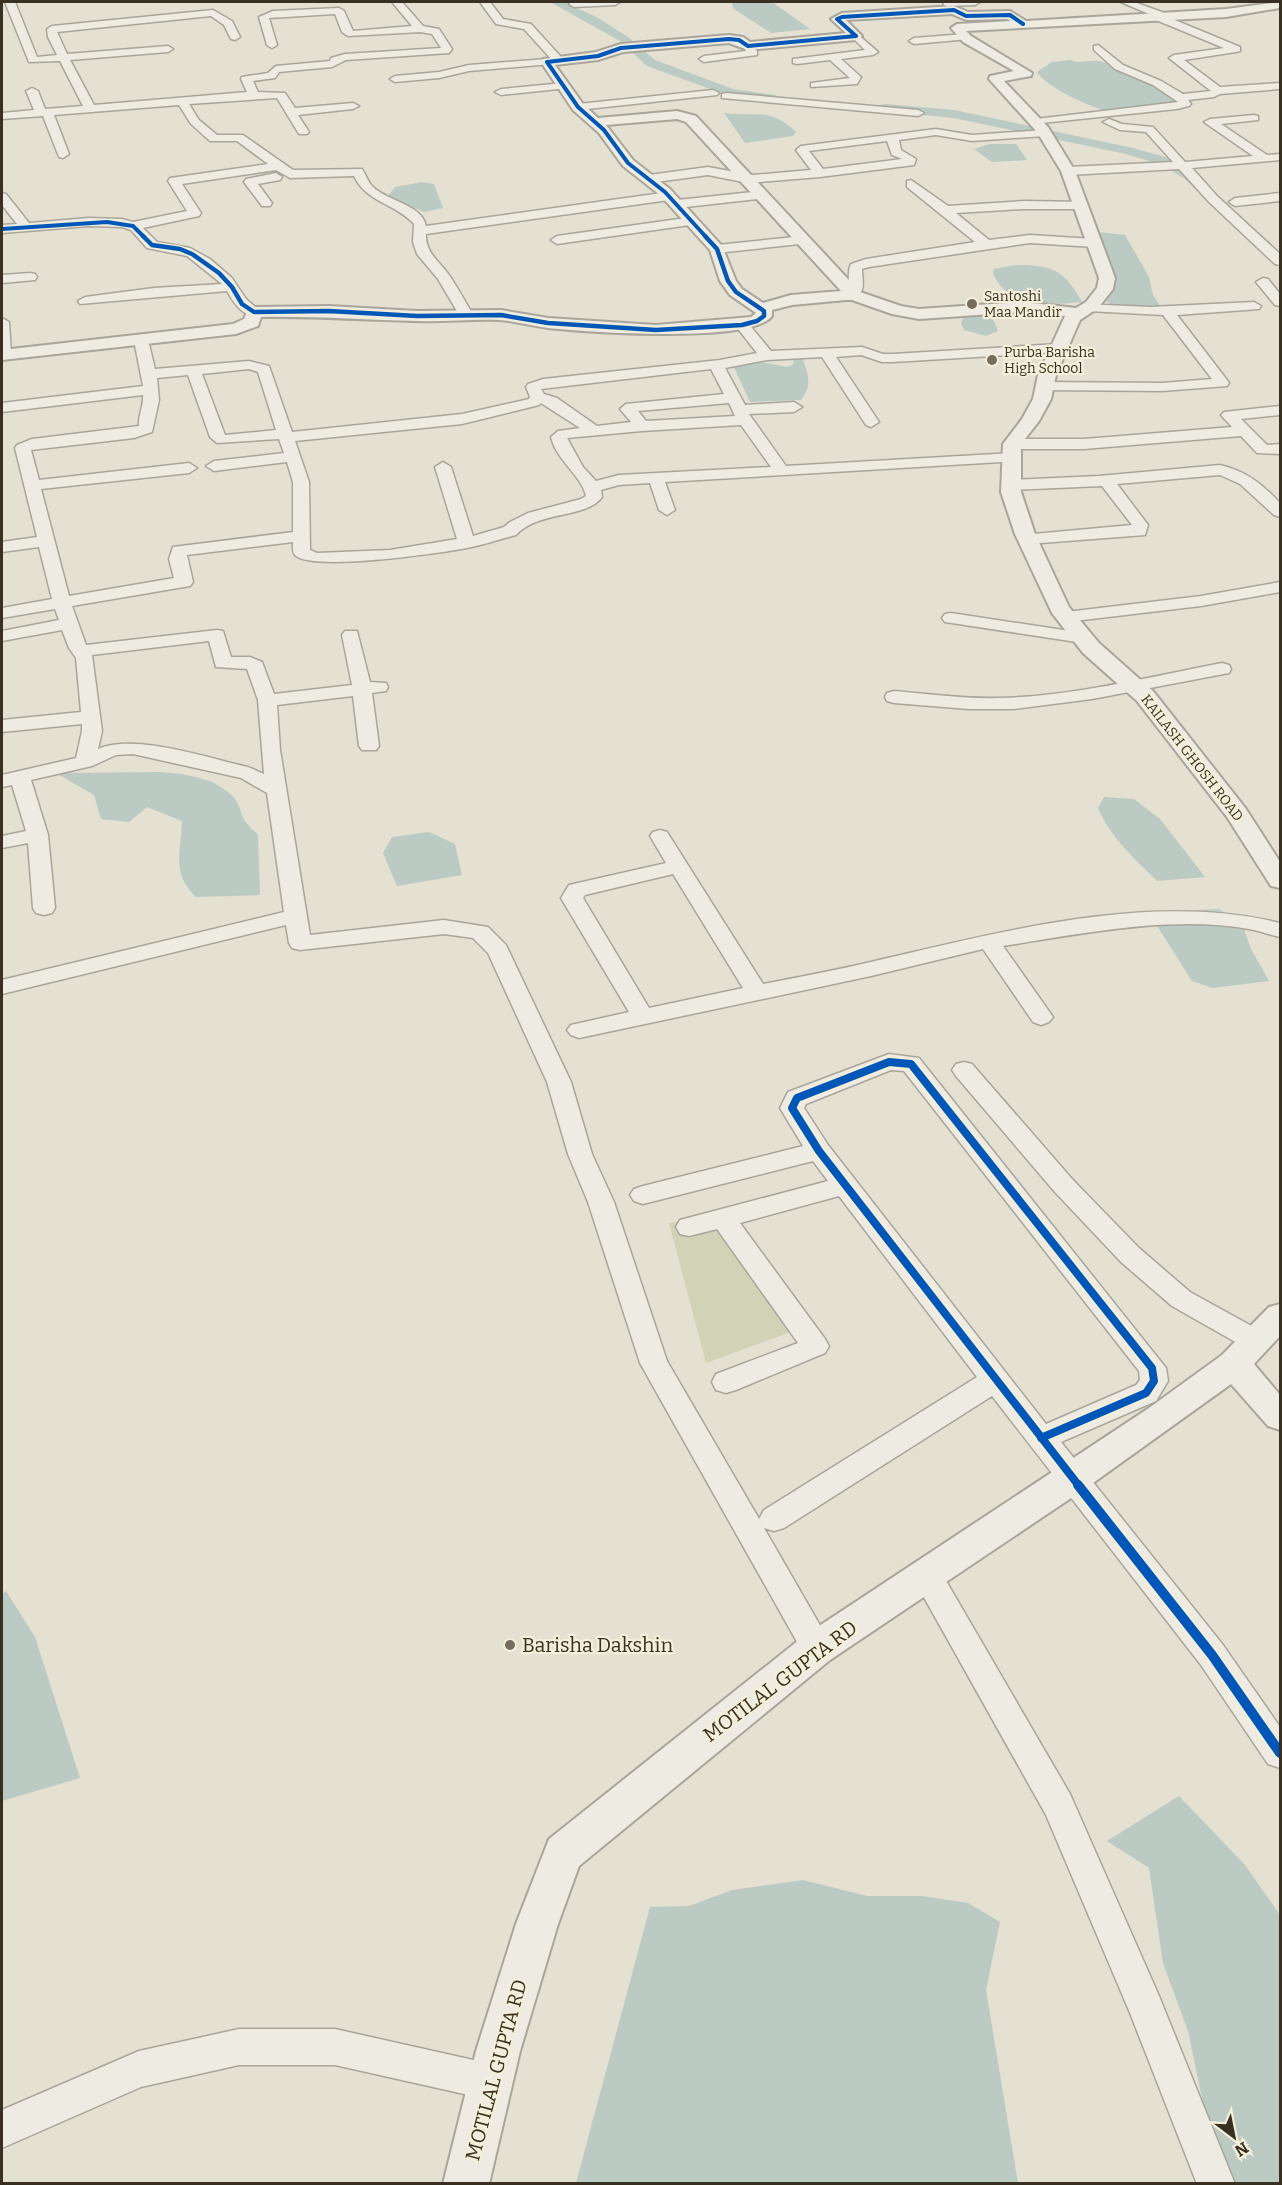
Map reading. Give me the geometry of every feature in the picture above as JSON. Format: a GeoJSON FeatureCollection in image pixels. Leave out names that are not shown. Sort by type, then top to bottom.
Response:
{"type":"FeatureCollection","features":[{"type":"Feature","properties":{"kind":"street"},"geometry":{"type":"LineString","coordinates":[[10,2],[31,58],[36,61],[168,49]]}},
{"type":"Feature","properties":{"kind":"street"},"geometry":{"type":"LineString","coordinates":[[208,2],[213,13],[228,23],[235,37]]}},
{"type":"Feature","properties":{"kind":"street"},"geometry":{"type":"LineString","coordinates":[[397,2],[420,29]]}},
{"type":"Feature","properties":{"kind":"street"},"geometry":{"type":"LineString","coordinates":[[133,226],[152,245],[180,249],[192,254],[219,273],[232,286],[242,304],[254,312],[329,311],[417,316],[510,315],[548,323],[656,330],[742,325],[757,321],[764,316],[762,308],[736,292],[728,281],[717,249],[700,237],[693,221],[673,200],[628,163],[604,130],[578,107],[552,60],[527,26],[500,22],[485,2]]}},
{"type":"Feature","properties":{"kind":"street"},"geometry":{"type":"LineString","coordinates":[[574,4],[615,2]]}},
{"type":"Feature","properties":{"kind":"street"},"geometry":{"type":"LineString","coordinates":[[797,61],[873,52],[838,18],[975,2]]}},
{"type":"Feature","properties":{"kind":"street"},"geometry":{"type":"LineString","coordinates":[[1126,2],[1236,49],[1174,58],[1209,78],[1217,91]]}},
{"type":"Feature","properties":{"kind":"street"},"geometry":{"type":"LineString","coordinates":[[950,5],[966,16],[1010,15],[1023,24]]}},
{"type":"Feature","properties":{"kind":"street"},"geometry":{"type":"LineString","coordinates":[[914,41],[1023,24],[1226,13],[1280,5]]}},
{"type":"Feature","properties":{"kind":"street"},"geometry":{"type":"LineString","coordinates":[[254,95],[240,80],[271,76],[273,71],[282,68],[332,64],[335,60],[345,57],[441,52],[447,49],[435,31],[420,29],[349,34],[339,11],[311,7],[264,16],[272,45]]}},
{"type":"Feature","properties":{"kind":"street"},"geometry":{"type":"LineString","coordinates":[[90,108],[51,30],[213,13]]}},
{"type":"Feature","properties":{"kind":"street"},"geometry":{"type":"LineString","coordinates":[[53,37],[138,29]]}},
{"type":"Feature","properties":{"kind":"street"},"geometry":{"type":"LineString","coordinates":[[961,32],[1026,72],[995,79],[1042,130],[1068,171],[1107,278],[1105,290],[1073,317],[1059,348],[1042,399],[1012,451]]}},
{"type":"Feature","properties":{"kind":"street"},"geometry":{"type":"LineString","coordinates":[[748,46],[856,36]]}},
{"type":"Feature","properties":{"kind":"street"},"geometry":{"type":"LineString","coordinates":[[395,79],[478,67],[598,56],[629,47],[729,39],[739,40],[753,53],[704,59]]}},
{"type":"Feature","properties":{"kind":"street"},"geometry":{"type":"LineString","coordinates":[[820,173],[802,150],[865,136],[892,137],[944,132],[972,138],[1042,130],[1100,115],[1185,104],[1181,98],[1157,83],[1119,67],[1098,48]]}},
{"type":"Feature","properties":{"kind":"street"},"geometry":{"type":"LineString","coordinates":[[441,52],[456,71]]}},
{"type":"Feature","properties":{"kind":"street"},"geometry":{"type":"LineString","coordinates":[[815,84],[854,82],[856,77],[834,58]]}},
{"type":"Feature","properties":{"kind":"street"},"geometry":{"type":"LineString","coordinates":[[1181,98],[1214,94],[1217,91],[1281,86]]}},
{"type":"Feature","properties":{"kind":"street"},"geometry":{"type":"LineString","coordinates":[[501,92],[570,89]]}},
{"type":"Feature","properties":{"kind":"street"},"geometry":{"type":"LineString","coordinates":[[135,90],[141,103]]}},
{"type":"Feature","properties":{"kind":"street"},"geometry":{"type":"LineString","coordinates":[[32,91],[63,154]]}},
{"type":"Feature","properties":{"kind":"street"},"geometry":{"type":"LineString","coordinates":[[578,107],[713,93]]}},
{"type":"Feature","properties":{"kind":"street"},"geometry":{"type":"LineString","coordinates":[[2,116],[141,103],[281,95],[303,132]]}},
{"type":"Feature","properties":{"kind":"street"},"geometry":{"type":"LineString","coordinates":[[726,96],[850,113],[918,113]]}},
{"type":"Feature","properties":{"kind":"street"},"geometry":{"type":"LineString","coordinates":[[182,101],[195,123],[214,139],[239,137],[290,174],[358,172],[365,187],[374,194],[415,216],[420,223],[419,242],[424,254],[444,277],[466,315]]}},
{"type":"Feature","properties":{"kind":"street"},"geometry":{"type":"LineString","coordinates":[[291,112],[352,106]]}},
{"type":"Feature","properties":{"kind":"street"},"geometry":{"type":"LineString","coordinates":[[1100,115],[1116,127],[1149,129],[1174,165],[1281,261]]}},
{"type":"Feature","properties":{"kind":"street"},"geometry":{"type":"LineString","coordinates":[[594,122],[684,116],[691,119],[854,294],[883,307],[909,313],[933,314],[1023,307],[1113,311],[1254,306]]}},
{"type":"Feature","properties":{"kind":"street"},"geometry":{"type":"LineString","coordinates":[[1254,118],[1210,122],[1274,159]]}},
{"type":"Feature","properties":{"kind":"street"},"geometry":{"type":"LineString","coordinates":[[649,179],[708,171],[747,178],[820,173],[910,162],[910,159],[896,152],[892,137]]}},
{"type":"Feature","properties":{"kind":"street"},"geometry":{"type":"LineString","coordinates":[[1068,171],[1274,159]]}},
{"type":"Feature","properties":{"kind":"street"},"geometry":{"type":"LineString","coordinates":[[2,230],[91,222],[133,226],[195,213],[174,181],[277,166]]}},
{"type":"Feature","properties":{"kind":"street"},"geometry":{"type":"LineString","coordinates":[[266,203],[250,183],[299,174]]}},
{"type":"Feature","properties":{"kind":"street"},"geometry":{"type":"LineString","coordinates":[[911,184],[1009,256]]}},
{"type":"Feature","properties":{"kind":"street"},"geometry":{"type":"LineString","coordinates":[[419,231],[673,200],[762,195]]}},
{"type":"Feature","properties":{"kind":"street"},"geometry":{"type":"LineString","coordinates":[[2,197],[26,227]]}},
{"type":"Feature","properties":{"kind":"street"},"geometry":{"type":"LineString","coordinates":[[1235,202],[1281,197]]}},
{"type":"Feature","properties":{"kind":"street"},"geometry":{"type":"LineString","coordinates":[[945,210],[1082,206]]}},
{"type":"Feature","properties":{"kind":"street"},"geometry":{"type":"LineString","coordinates":[[991,207],[1030,239]]}},
{"type":"Feature","properties":{"kind":"street"},"geometry":{"type":"LineString","coordinates":[[557,240],[693,221]]}},
{"type":"Feature","properties":{"kind":"street"},"geometry":{"type":"LineString","coordinates":[[854,294],[857,286],[854,272],[856,267],[866,263],[1030,239],[1094,243]]}},
{"type":"Feature","properties":{"kind":"street"},"geometry":{"type":"LineString","coordinates":[[717,249],[804,240]]}},
{"type":"Feature","properties":{"kind":"street"},"geometry":{"type":"LineString","coordinates":[[2,279],[30,277]]}},
{"type":"Feature","properties":{"kind":"street"},"geometry":{"type":"LineString","coordinates":[[1263,282],[1281,302]]}},
{"type":"Feature","properties":{"kind":"street"},"geometry":{"type":"LineString","coordinates":[[85,301],[154,292],[232,286]]}},
{"type":"Feature","properties":{"kind":"street"},"geometry":{"type":"LineString","coordinates":[[762,308],[790,300],[854,294]]}},
{"type":"Feature","properties":{"kind":"street"},"geometry":{"type":"LineString","coordinates":[[1045,386],[1162,387],[1222,383],[1166,310]]}},
{"type":"Feature","properties":{"kind":"street"},"geometry":{"type":"LineString","coordinates":[[2,322],[3,355],[236,328],[252,321],[254,312]]}},
{"type":"Feature","properties":{"kind":"street"},"geometry":{"type":"LineString","coordinates":[[742,325],[766,356]]}},
{"type":"Feature","properties":{"kind":"street"},"geometry":{"type":"LineString","coordinates":[[85,762],[92,731],[85,658],[62,604],[44,541],[34,485],[23,448],[32,444],[142,431],[148,426],[146,418],[151,400],[141,340]]}},
{"type":"Feature","properties":{"kind":"street"},"geometry":{"type":"LineString","coordinates":[[538,398],[533,387],[543,383],[720,364],[766,356],[862,351],[887,358],[1059,348]]}},
{"type":"Feature","properties":{"kind":"street"},"geometry":{"type":"LineString","coordinates":[[826,352],[871,422]]}},
{"type":"Feature","properties":{"kind":"street"},"geometry":{"type":"LineString","coordinates":[[720,364],[718,368],[739,409],[781,470]]}},
{"type":"Feature","properties":{"kind":"street"},"geometry":{"type":"LineString","coordinates":[[2,407],[149,382],[194,371],[249,365],[264,369],[301,482],[302,553],[315,558],[369,554],[390,555],[466,543],[510,531],[513,526],[525,520],[587,503],[594,497],[592,487],[576,469],[560,442],[560,437],[571,432],[642,426],[739,409]]}},
{"type":"Feature","properties":{"kind":"street"},"geometry":{"type":"LineString","coordinates":[[194,371],[218,437],[222,440],[356,431],[462,419],[523,407],[538,398]]}},
{"type":"Feature","properties":{"kind":"street"},"geometry":{"type":"LineString","coordinates":[[538,398],[552,401],[593,430]]}},
{"type":"Feature","properties":{"kind":"street"},"geometry":{"type":"LineString","coordinates":[[642,426],[628,409],[631,407],[739,409],[794,407]]}},
{"type":"Feature","properties":{"kind":"street"},"geometry":{"type":"LineString","coordinates":[[1281,411],[1229,414],[1263,450],[1281,449]]}},
{"type":"Feature","properties":{"kind":"street"},"geometry":{"type":"LineString","coordinates":[[356,431],[360,447]]}},
{"type":"Feature","properties":{"kind":"street"},"geometry":{"type":"LineString","coordinates":[[592,487],[620,480],[781,470],[1243,431]]}},
{"type":"Feature","properties":{"kind":"street","name":"KAILASH GHOSH ROAD"},"geometry":{"type":"LineString","coordinates":[[1012,451],[1011,492],[1028,539],[1059,609],[1083,638],[1145,696],[1237,814],[1281,881]]}},
{"type":"Feature","properties":{"kind":"street"},"geometry":{"type":"LineString","coordinates":[[214,466],[293,457]]}},
{"type":"Feature","properties":{"kind":"street"},"geometry":{"type":"LineString","coordinates":[[443,467],[466,543]]}},
{"type":"Feature","properties":{"kind":"street"},"geometry":{"type":"LineString","coordinates":[[34,485],[189,468]]}},
{"type":"Feature","properties":{"kind":"street"},"geometry":{"type":"LineString","coordinates":[[1012,485],[1230,471],[1245,478],[1281,512]]}},
{"type":"Feature","properties":{"kind":"street"},"geometry":{"type":"LineString","coordinates":[[656,478],[668,510]]}},
{"type":"Feature","properties":{"kind":"street"},"geometry":{"type":"LineString","coordinates":[[1028,539],[1139,531],[1140,525],[1106,480]]}},
{"type":"Feature","properties":{"kind":"street"},"geometry":{"type":"LineString","coordinates":[[2,613],[184,582],[178,552],[303,536]]}},
{"type":"Feature","properties":{"kind":"street"},"geometry":{"type":"LineString","coordinates":[[2,547],[44,541]]}},
{"type":"Feature","properties":{"kind":"street"},"geometry":{"type":"LineString","coordinates":[[1066,617],[1201,601],[1281,587]]}},
{"type":"Feature","properties":{"kind":"street"},"geometry":{"type":"LineString","coordinates":[[951,618],[1083,638]]}},
{"type":"Feature","properties":{"kind":"street"},"geometry":{"type":"LineString","coordinates":[[2,636],[69,623]]}},
{"type":"Feature","properties":{"kind":"street"},"geometry":{"type":"LineString","coordinates":[[81,651],[217,635],[223,663],[250,663],[255,666],[267,700],[275,790],[300,943],[444,927],[480,932],[498,950],[559,1082],[580,1154],[601,1202],[654,1362],[817,1648]]}},
{"type":"Feature","properties":{"kind":"street"},"geometry":{"type":"LineString","coordinates":[[351,635],[370,688],[369,746]]}},
{"type":"Feature","properties":{"kind":"street"},"geometry":{"type":"LineString","coordinates":[[894,697],[961,703],[1014,703],[1132,686],[1222,669]]}},
{"type":"Feature","properties":{"kind":"street"},"geometry":{"type":"LineString","coordinates":[[267,700],[370,688]]}},
{"type":"Feature","properties":{"kind":"street"},"geometry":{"type":"LineString","coordinates":[[2,726],[91,717]]}},
{"type":"Feature","properties":{"kind":"street"},"geometry":{"type":"LineString","coordinates":[[44,908],[38,836],[11,779],[85,762],[111,750],[133,748],[248,773],[275,790]]}},
{"type":"Feature","properties":{"kind":"street"},"geometry":{"type":"LineString","coordinates":[[2,842],[38,836]]}},
{"type":"Feature","properties":{"kind":"street"},"geometry":{"type":"LineString","coordinates":[[660,836],[756,992]]}},
{"type":"Feature","properties":{"kind":"street"},"geometry":{"type":"LineString","coordinates":[[644,1018],[572,898],[577,890],[680,866]]}},
{"type":"Feature","properties":{"kind":"street"},"geometry":{"type":"LineString","coordinates":[[2,987],[295,916]]}},
{"type":"Feature","properties":{"kind":"street"},"geometry":{"type":"LineString","coordinates":[[579,1030],[871,969],[989,941],[1114,922],[1187,918],[1248,922],[1281,930]]}},
{"type":"Feature","properties":{"kind":"street"},"geometry":{"type":"LineString","coordinates":[[989,941],[1041,1017]]}},
{"type":"Feature","properties":{"kind":"street"},"geometry":{"type":"LineString","coordinates":[[1041,1438],[1146,1393],[1154,1381],[1152,1368],[911,1064],[889,1062],[797,1098],[792,1108],[819,1151],[995,1380],[1212,1655],[1281,1753]]}},
{"type":"Feature","properties":{"kind":"street"},"geometry":{"type":"LineString","coordinates":[[964,1070],[1063,1185],[1130,1255],[1181,1299],[1257,1340],[1281,1417]]}},
{"type":"Feature","properties":{"kind":"street"},"geometry":{"type":"LineString","coordinates":[[643,1195],[819,1151]]}},
{"type":"Feature","properties":{"kind":"street"},"geometry":{"type":"LineString","coordinates":[[688,1227],[845,1185]]}},
{"type":"Feature","properties":{"kind":"street"},"geometry":{"type":"LineString","coordinates":[[723,1218],[815,1346],[726,1382]]}},
{"type":"Feature","properties":{"kind":"street","name":"MOTILAL GUPTA RD"},"geometry":{"type":"LineString","coordinates":[[466,2184],[491,2082],[537,1924],[563,1853],[817,1648],[1074,1478],[1257,1340]]}},
{"type":"Feature","properties":{"kind":"street"},"geometry":{"type":"LineString","coordinates":[[774,1519],[995,1380]]}},
{"type":"Feature","properties":{"kind":"street"},"geometry":{"type":"LineString","coordinates":[[927,1576],[1058,1805],[1146,2009],[1216,2184]]}},
{"type":"Feature","properties":{"kind":"street"},"geometry":{"type":"LineString","coordinates":[[2,2129],[139,2069],[239,2047],[335,2047],[491,2082]]}},
{"type":"Feature","properties":{"kind":"green space"},"geometry":{"type":"Polygon","coordinates":[[[733,1214],[802,1328],[706,1363],[669,1223],[733,1214]]]}},
{"type":"Feature","properties":{"kind":"shaded area"},"geometry":{"type":"Polygon","coordinates":[[[731,2],[772,2],[810,29],[771,33],[734,9],[731,2]]]}},
{"type":"Feature","properties":{"kind":"shaded area"},"geometry":{"type":"Polygon","coordinates":[[[1070,60],[1106,63],[1153,85],[1178,103],[1109,112],[1081,102],[1059,90],[1037,72],[1052,62],[1070,60]]]}},
{"type":"Feature","properties":{"kind":"shaded area"},"geometry":{"type":"Polygon","coordinates":[[[724,113],[770,116],[787,124],[796,132],[793,136],[745,143],[724,113]]]}},
{"type":"Feature","properties":{"kind":"shaded area"},"geometry":{"type":"Polygon","coordinates":[[[990,144],[1016,144],[1027,160],[992,162],[974,149],[990,144]]]}},
{"type":"Feature","properties":{"kind":"shaded area"},"geometry":{"type":"Polygon","coordinates":[[[422,182],[434,184],[443,208],[424,212],[388,196],[395,187],[422,182]]]}},
{"type":"Feature","properties":{"kind":"shaded area"},"geometry":{"type":"Polygon","coordinates":[[[1090,231],[1125,235],[1149,277],[1153,295],[1162,309],[1112,305],[1106,301],[1117,281],[1090,231]]]}},
{"type":"Feature","properties":{"kind":"shaded area"},"geometry":{"type":"Polygon","coordinates":[[[1016,265],[1039,266],[1055,271],[1069,282],[1082,302],[1044,304],[1019,299],[1008,293],[993,273],[994,269],[1016,265]]]}},
{"type":"Feature","properties":{"kind":"shaded area"},"geometry":{"type":"Polygon","coordinates":[[[977,314],[991,318],[998,331],[986,336],[964,330],[961,324],[963,318],[977,314]]]}},
{"type":"Feature","properties":{"kind":"shaded area"},"geometry":{"type":"Polygon","coordinates":[[[802,357],[808,384],[801,400],[750,402],[733,365],[755,361],[787,367],[794,364],[793,358],[802,357]]]}},
{"type":"Feature","properties":{"kind":"shaded area"},"geometry":{"type":"Polygon","coordinates":[[[160,772],[201,778],[220,786],[235,799],[244,820],[258,835],[260,895],[196,897],[183,880],[180,871],[182,821],[147,807],[129,822],[101,819],[94,795],[56,773],[160,772]]]}},
{"type":"Feature","properties":{"kind":"shaded area"},"geometry":{"type":"Polygon","coordinates":[[[1104,797],[1134,799],[1160,819],[1205,877],[1157,881],[1109,829],[1098,808],[1104,797]]]}},
{"type":"Feature","properties":{"kind":"shaded area"},"geometry":{"type":"Polygon","coordinates":[[[429,832],[455,844],[462,875],[397,886],[383,853],[392,837],[429,832]]]}},
{"type":"Feature","properties":{"kind":"shaded area"},"geometry":{"type":"Polygon","coordinates":[[[1219,909],[1242,924],[1251,949],[1269,981],[1212,988],[1192,981],[1154,921],[1176,911],[1219,909]]]}},
{"type":"Feature","properties":{"kind":"shaded area"},"geometry":{"type":"Polygon","coordinates":[[[6,1591],[35,1637],[80,1778],[2,1801],[2,1594],[6,1591]]]}},
{"type":"Feature","properties":{"kind":"shaded area"},"geometry":{"type":"Polygon","coordinates":[[[1179,1796],[1245,1865],[1280,1915],[1280,2183],[1227,2183],[1217,2159],[1188,2031],[1163,1963],[1149,1868],[1107,1841],[1179,1796]]]}},
{"type":"Feature","properties":{"kind":"shaded area"},"geometry":{"type":"Polygon","coordinates":[[[803,1880],[867,1896],[922,1896],[968,1903],[1000,1922],[986,1990],[1018,2183],[576,2183],[650,1907],[689,1906],[732,1890],[803,1880]]]}},
{"type":"Feature","properties":{"kind":"waterway"},"geometry":{"type":"LineString","coordinates":[[556,2],[594,20],[624,39],[651,63],[731,92],[775,99]]}},
{"type":"Feature","properties":{"kind":"waterway"},"geometry":{"type":"LineString","coordinates":[[885,108],[954,114],[1128,151],[1167,162],[1190,176],[1208,193]]}},
{"type":"Feature","properties":{"kind":"cycle path"},"geometry":{"type":"LineString","coordinates":[[2,229],[89,222],[122,223],[133,226],[152,245],[180,249],[192,254],[219,273],[232,287],[242,304],[254,312],[329,311],[417,316],[501,315],[548,323],[656,330],[742,325],[757,321],[764,316],[764,311],[736,292],[728,281],[717,249],[665,192],[628,163],[604,130],[578,107],[547,62],[598,56],[621,48],[729,39],[739,40],[748,46],[856,36],[837,19],[842,17],[954,10],[966,16],[1010,15],[1023,24]]}},
{"type":"Feature","properties":{"kind":"cycle path"},"geometry":{"type":"LineString","coordinates":[[1041,1438],[1146,1393],[1154,1381],[1152,1368],[911,1064],[889,1062],[797,1098],[792,1108],[819,1151],[995,1380],[1212,1655],[1280,1753]]}},
{"type":"Feature","properties":{"kind":"place","name":"Santoshi Maa Mandir"},"geometry":{"type":"Point","coordinates":[972,304]}},
{"type":"Feature","properties":{"kind":"place","name":"Purba Barisha High School"},"geometry":{"type":"Point","coordinates":[992,360]}},
{"type":"Feature","properties":{"kind":"place","name":"Barisha Dakshin"},"geometry":{"type":"Point","coordinates":[510,1645]}}]}
